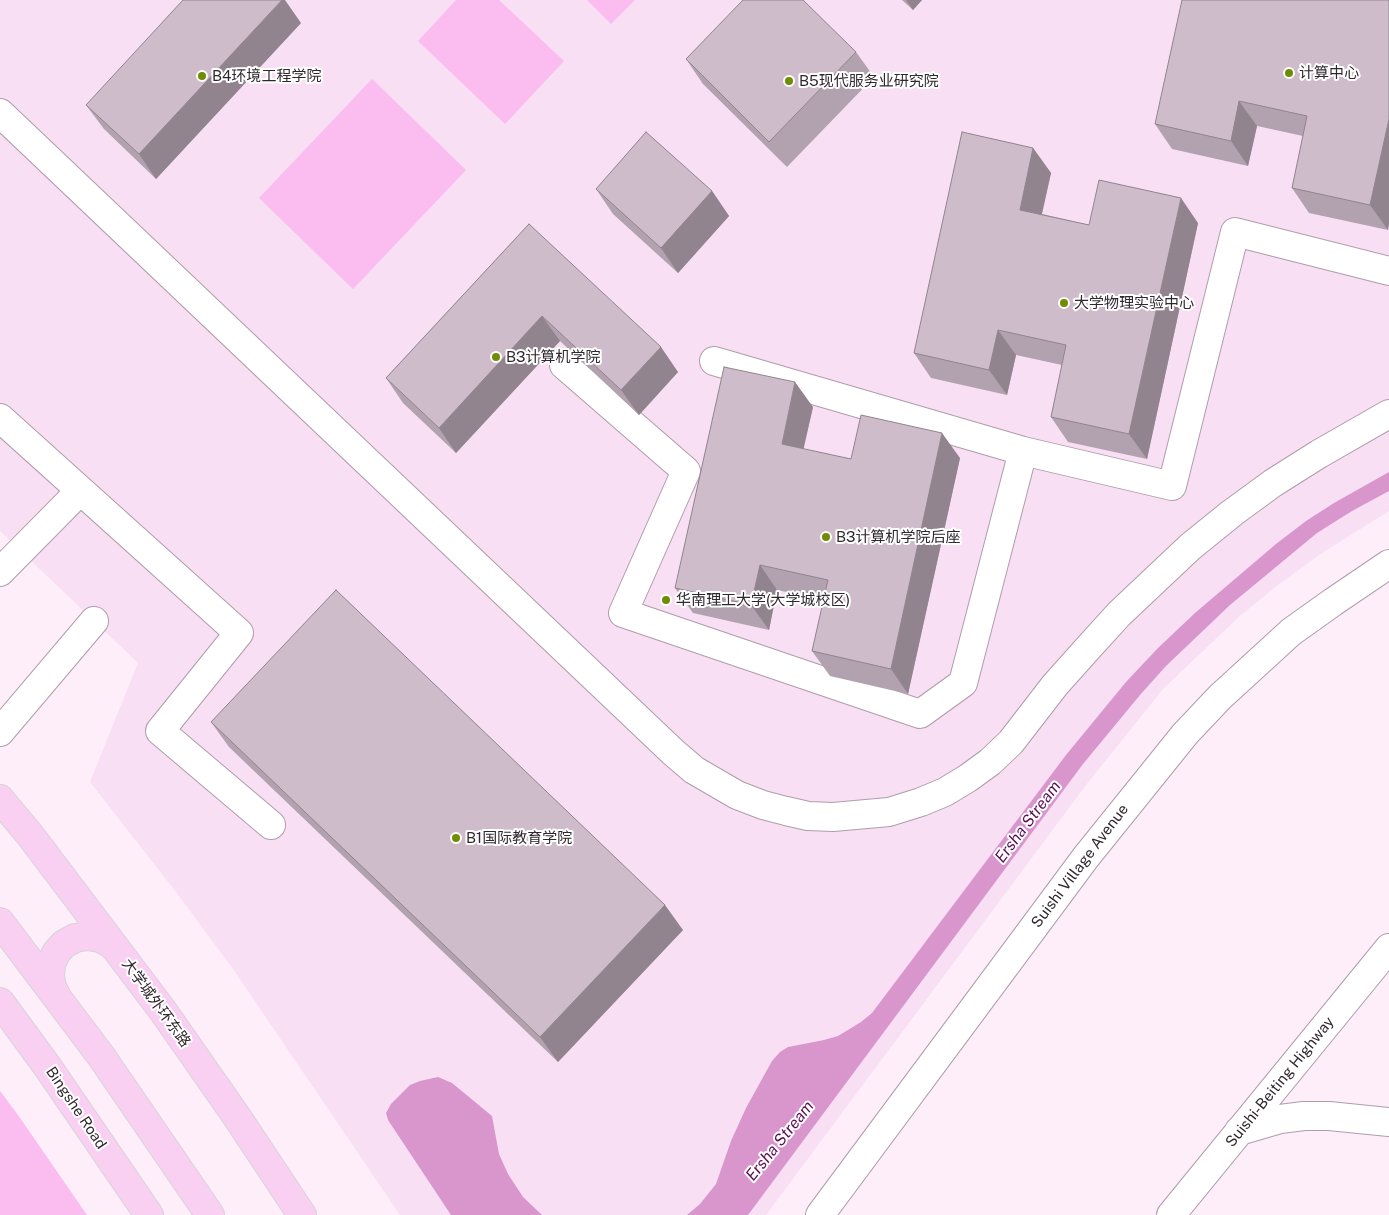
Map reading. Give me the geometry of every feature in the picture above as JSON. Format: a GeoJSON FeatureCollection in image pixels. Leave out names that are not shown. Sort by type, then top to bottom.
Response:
{"type":"FeatureCollection","features":[{"type":"Feature","properties":{"kind":"main road","name":"大学城外环东路"},"geometry":{"type":"LineString","coordinates":[[0,798],[163,1010],[302,1215]]}},
{"type":"Feature","properties":{"kind":"main road"},"geometry":{"type":"LineString","coordinates":[[0,922],[101,1056],[210,1215]]}},
{"type":"Feature","properties":{"kind":"main road"},"geometry":{"type":"LineString","coordinates":[[58,999],[52,988],[51,964],[56,953],[64,944],[75,938],[88,936],[100,938],[110,943],[119,952]]}},
{"type":"Feature","properties":{"kind":"main road","name":"Bingshe Road"},"geometry":{"type":"LineString","coordinates":[[0,1002],[47,1066],[150,1215]]}},
{"type":"Feature","properties":{"kind":"street"},"geometry":{"type":"LineString","coordinates":[[0,113],[673,752],[694,770],[730,791],[762,805],[808,816],[833,817],[888,812],[945,792],[968,778],[990,762],[1011,742],[1055,686],[1118,614],[1190,547],[1273,483],[1327,449],[1389,414]]}},
{"type":"Feature","properties":{"kind":"street"},"geometry":{"type":"LineString","coordinates":[[714,361],[1023,451],[1172,486],[1235,232],[1389,271]]}},
{"type":"Feature","properties":{"kind":"street"},"geometry":{"type":"LineString","coordinates":[[564,365],[686,471],[623,613],[920,714],[963,683],[1023,451]]}},
{"type":"Feature","properties":{"kind":"street"},"geometry":{"type":"LineString","coordinates":[[0,418],[239,633],[160,731],[271,825]]}},
{"type":"Feature","properties":{"kind":"street"},"geometry":{"type":"LineString","coordinates":[[0,572],[80,491]]}},
{"type":"Feature","properties":{"kind":"street","name":"Suishi Village Avenue"},"geometry":{"type":"LineString","coordinates":[[820,1215],[1086,857],[1185,734],[1220,697],[1291,632],[1389,564]]}},
{"type":"Feature","properties":{"kind":"street"},"geometry":{"type":"LineString","coordinates":[[0,732],[94,621]]}},
{"type":"Feature","properties":{"kind":"street","name":"Suishi-Beiting Highway"},"geometry":{"type":"LineString","coordinates":[[1171,1215],[1389,948]]}},
{"type":"Feature","properties":{"kind":"street"},"geometry":{"type":"LineString","coordinates":[[1239,1131],[1280,1119],[1304,1116],[1329,1116],[1389,1122]]}},
{"type":"Feature","properties":{"kind":"shaded area","name":"华南理工大学(大学城校区)"},"geometry":{"type":"Polygon","coordinates":[[[0,0],[1389,0],[1389,511],[1322,553],[1278,585],[1241,615],[1163,689],[1086,785],[766,1215],[400,1215],[233,969],[90,782],[138,663],[0,531],[0,0]]]}},
{"type":"Feature","properties":{"kind":"shaded area"},"geometry":{"type":"Polygon","coordinates":[[[456,0],[499,0],[564,61],[505,124],[418,41],[456,0]]]}},
{"type":"Feature","properties":{"kind":"shaded area"},"geometry":{"type":"Polygon","coordinates":[[[587,0],[635,0],[611,24],[587,0]]]}},
{"type":"Feature","properties":{"kind":"shaded area"},"geometry":{"type":"Polygon","coordinates":[[[372,79],[466,170],[353,289],[259,198],[372,79]]]}},
{"type":"Feature","properties":{"kind":"shaded area"},"geometry":{"type":"Polygon","coordinates":[[[0,1091],[18,1115],[87,1215],[0,1215],[0,1091]]]}},
{"type":"Feature","properties":{"kind":"water","name":"Ersha Stream"},"geometry":{"type":"Polygon","coordinates":[[[1389,472],[1389,491],[1317,533],[1230,605],[1166,666],[1140,695],[1083,764],[748,1215],[687,1215],[700,1204],[716,1184],[731,1141],[746,1108],[772,1061],[780,1052],[788,1047],[838,1036],[872,1013],[1066,755],[1126,682],[1158,648],[1195,613],[1306,521],[1389,472]]]}},
{"type":"Feature","properties":{"kind":"water"},"geometry":{"type":"Polygon","coordinates":[[[438,1077],[452,1083],[492,1116],[499,1154],[508,1174],[523,1197],[542,1215],[451,1215],[388,1120],[386,1113],[391,1104],[410,1085],[438,1077]]]}},
{"type":"Feature","properties":{"kind":"building"},"geometry":{"type":"Polygon","coordinates":[[[183,0],[282,0],[139,154],[86,105],[183,0]]]}},
{"type":"Feature","properties":{"kind":"building","name":"B5现代服务业研究院"},"geometry":{"type":"Polygon","coordinates":[[[743,0],[803,0],[856,52],[769,142],[686,59],[743,0]]]}},
{"type":"Feature","properties":{"kind":"building","name":"计算中心"},"geometry":{"type":"Polygon","coordinates":[[[1182,0],[1389,0],[1389,119],[1370,205],[1292,188],[1307,116],[1239,101],[1231,141],[1155,124],[1182,0]]]}},
{"type":"Feature","properties":{"kind":"building"},"geometry":{"type":"Polygon","coordinates":[[[646,132],[712,191],[661,248],[596,189],[646,132]]]}},
{"type":"Feature","properties":{"kind":"building","name":"大学物理实验中心"},"geometry":{"type":"Polygon","coordinates":[[[962,132],[1033,148],[1020,210],[1089,225],[1099,180],[1181,198],[1129,434],[1051,417],[1066,345],[998,330],[989,370],[914,353],[962,132]]]}},
{"type":"Feature","properties":{"kind":"building","name":"B3计算机学院"},"geometry":{"type":"Polygon","coordinates":[[[529,224],[661,347],[621,390],[542,316],[439,428],[386,378],[529,224]]]}},
{"type":"Feature","properties":{"kind":"building","name":"B3计算机学院后座"},"geometry":{"type":"Polygon","coordinates":[[[724,367],[795,382],[782,444],[851,459],[861,415],[942,433],[891,669],[812,651],[828,580],[760,565],[751,605],[675,588],[724,367]]]}},
{"type":"Feature","properties":{"kind":"building","name":"B1国际教育学院"},"geometry":{"type":"Polygon","coordinates":[[[336,590],[665,905],[540,1037],[211,722],[336,590]]]}},
{"type":"Feature","properties":{"kind":"place","name":"计算中心"},"geometry":{"type":"Point","coordinates":[1289,73]}},
{"type":"Feature","properties":{"kind":"place","name":"B4环境工程学院"},"geometry":{"type":"Point","coordinates":[202,76]}},
{"type":"Feature","properties":{"kind":"place","name":"B5现代服务业研究院"},"geometry":{"type":"Point","coordinates":[789,81]}},
{"type":"Feature","properties":{"kind":"place","name":"大学物理实验中心"},"geometry":{"type":"Point","coordinates":[1064,303]}},
{"type":"Feature","properties":{"kind":"place","name":"B3计算机学院"},"geometry":{"type":"Point","coordinates":[496,357]}},
{"type":"Feature","properties":{"kind":"place","name":"B3计算机学院后座"},"geometry":{"type":"Point","coordinates":[826,537]}},
{"type":"Feature","properties":{"kind":"place","name":"华南理工大学(大学城校区)"},"geometry":{"type":"Point","coordinates":[666,600]}},
{"type":"Feature","properties":{"kind":"place","name":"B1国际教育学院"},"geometry":{"type":"Point","coordinates":[456,838]}}]}
